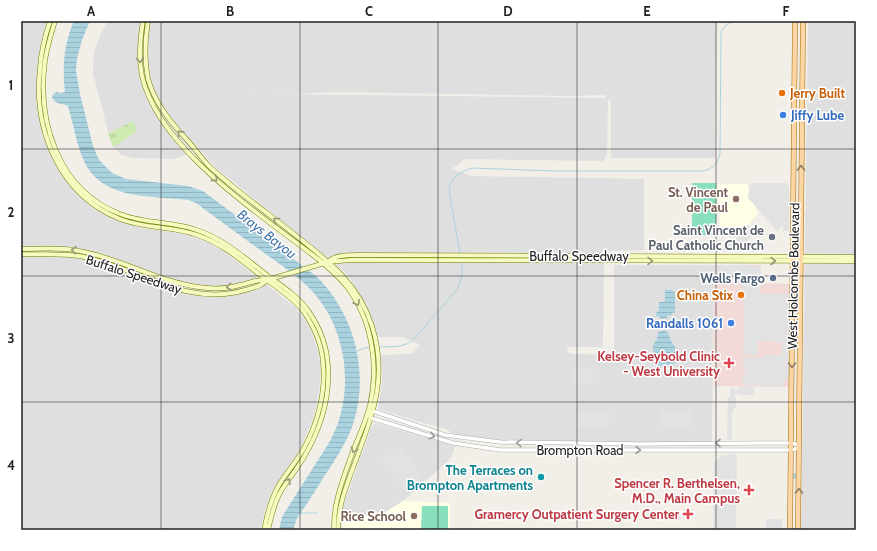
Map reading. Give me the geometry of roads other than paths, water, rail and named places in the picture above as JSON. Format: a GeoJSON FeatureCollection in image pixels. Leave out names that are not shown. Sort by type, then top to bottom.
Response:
{"type":"FeatureCollection","features":[{"type":"Feature","properties":{"kind":"main road"},"geometry":{"type":"LineString","coordinates":[[50,21],[43,48],[40,69],[39,92],[41,117],[53,156],[63,174],[73,187],[91,203],[118,218],[139,225],[178,230],[201,236],[221,246],[267,280],[297,305],[310,322],[317,336],[320,344],[324,369],[321,399],[313,428],[304,449],[276,491],[268,512],[264,530]]}},
{"type":"Feature","properties":{"kind":"main road"},"geometry":{"type":"LineString","coordinates":[[55,21],[45,61],[44,106],[52,142],[63,165],[73,180],[94,199],[118,213],[143,220],[188,227],[214,237],[226,244],[272,278],[306,308],[322,335],[327,354],[328,382],[326,402],[315,437],[304,458],[281,492],[268,530]]}},
{"type":"Feature","properties":{"kind":"main road"},"geometry":{"type":"LineString","coordinates":[[143,21],[139,53],[143,80],[154,107],[164,123],[211,175],[323,263],[338,277],[352,294],[366,323],[375,351],[379,380],[377,396],[371,418],[342,496],[338,530]]}},
{"type":"Feature","properties":{"kind":"main road"},"geometry":{"type":"LineString","coordinates":[[148,21],[145,47],[145,60],[148,78],[157,101],[165,114],[208,164],[226,181],[341,272],[364,306],[372,327],[376,340],[372,396],[368,413],[336,499],[334,530]]}},
{"type":"Feature","properties":{"kind":"main road","name":"West Holcombe Boulevard"},"geometry":{"type":"LineString","coordinates":[[790,530],[795,21]]}},
{"type":"Feature","properties":{"kind":"main road","name":"West Holcombe Boulevard"},"geometry":{"type":"LineString","coordinates":[[798,530],[803,21]]}},
{"type":"Feature","properties":{"kind":"main road"},"geometry":{"type":"LineString","coordinates":[[795,66],[802,63]]}},
{"type":"Feature","properties":{"kind":"main road"},"geometry":{"type":"LineString","coordinates":[[143,80],[148,78]]}},
{"type":"Feature","properties":{"kind":"main road"},"geometry":{"type":"LineString","coordinates":[[795,104],[802,111]]}},
{"type":"Feature","properties":{"kind":"main road"},"geometry":{"type":"LineString","coordinates":[[794,181],[801,181]]}},
{"type":"Feature","properties":{"kind":"main road","name":"Buffalo Speedway"},"geometry":{"type":"LineString","coordinates":[[21,249],[69,249],[79,251],[105,258],[165,280],[200,288],[240,286],[260,279],[267,280]]}},
{"type":"Feature","properties":{"kind":"main road","name":"Buffalo Speedway"},"geometry":{"type":"LineString","coordinates":[[21,254],[79,256],[110,265],[163,285],[212,294],[240,292],[258,286],[272,278],[323,263],[342,261],[456,258],[737,256],[793,259]]}},
{"type":"Feature","properties":{"kind":"main road"},"geometry":{"type":"LineString","coordinates":[[311,267],[314,260],[312,255]]}},
{"type":"Feature","properties":{"kind":"main road","name":"Buffalo Speedway"},"geometry":{"type":"LineString","coordinates":[[328,262],[331,259],[349,255],[456,258]]}},
{"type":"Feature","properties":{"kind":"main road"},"geometry":{"type":"LineString","coordinates":[[734,262],[737,256]]}},
{"type":"Feature","properties":{"kind":"main road","name":"Buffalo Speedway"},"geometry":{"type":"LineString","coordinates":[[465,258],[734,262],[856,257]]}},
{"type":"Feature","properties":{"kind":"main road","name":"Buffalo Speedway"},"geometry":{"type":"LineString","coordinates":[[801,259],[856,261]]}},
{"type":"Feature","properties":{"kind":"main road"},"geometry":{"type":"LineString","coordinates":[[341,272],[340,265],[342,261]]}},
{"type":"Feature","properties":{"kind":"main road"},"geometry":{"type":"LineString","coordinates":[[254,281],[256,277],[255,271]]}},
{"type":"Feature","properties":{"kind":"main road"},"geometry":{"type":"LineString","coordinates":[[283,287],[285,275]]}},
{"type":"Feature","properties":{"kind":"main road"},"geometry":{"type":"LineString","coordinates":[[345,475],[350,476]]}},
{"type":"Feature","properties":{"kind":"street","name":"Brompton Road"},"geometry":{"type":"LineString","coordinates":[[368,413],[373,411],[445,435],[455,435],[500,442],[641,444],[791,443],[799,446]]}},
{"type":"Feature","properties":{"kind":"street"},"geometry":{"type":"LineString","coordinates":[[368,413],[371,418]]}},
{"type":"Feature","properties":{"kind":"street","name":"Brompton Road"},"geometry":{"type":"LineString","coordinates":[[371,418],[453,443],[500,450],[791,450],[799,446]]}},
{"type":"Feature","properties":{"kind":"street"},"geometry":{"type":"LineString","coordinates":[[411,430],[412,424]]}},
{"type":"Feature","properties":{"kind":"street"},"geometry":{"type":"LineString","coordinates":[[453,443],[455,435]]}},
{"type":"Feature","properties":{"kind":"street"},"geometry":{"type":"LineString","coordinates":[[573,443],[573,450]]}},
{"type":"Feature","properties":{"kind":"street"},"geometry":{"type":"LineString","coordinates":[[743,450],[744,443]]}},
{"type":"Feature","properties":{"kind":"water"},"geometry":{"type":"Polygon","coordinates":[[[74,21],[90,21],[82,40],[77,59],[76,71],[93,146],[99,160],[112,173],[126,179],[188,186],[203,191],[316,276],[330,292],[341,309],[350,328],[356,348],[359,368],[360,389],[357,410],[351,430],[345,442],[315,492],[297,518],[293,530],[279,530],[282,517],[330,440],[337,426],[342,408],[345,390],[345,371],[337,334],[330,317],[320,301],[298,278],[196,203],[188,200],[143,196],[114,189],[91,173],[83,159],[76,139],[68,106],[57,103],[52,97],[54,93],[65,92],[64,74],[66,47],[74,21]]]}},
{"type":"Feature","properties":{"kind":"water"},"geometry":{"type":"Polygon","coordinates":[[[665,290],[672,290],[675,293],[675,313],[673,312],[672,315],[667,316],[667,318],[661,319],[659,316],[656,316],[656,313],[659,310],[659,302],[665,302],[665,290]]]}},
{"type":"Feature","properties":{"kind":"water"},"geometry":{"type":"Polygon","coordinates":[[[665,330],[675,346],[675,362],[672,366],[656,366],[653,363],[653,345],[657,339],[658,333],[665,330]]]}},
{"type":"Feature","properties":{"kind":"waterway"},"geometry":{"type":"LineString","coordinates":[[460,254],[449,190],[451,182],[454,178],[460,173],[469,169],[553,171],[703,171],[714,166],[718,161],[720,154],[721,32],[728,24],[745,21]]}},
{"type":"Feature","properties":{"kind":"waterway"},"geometry":{"type":"LineString","coordinates":[[378,347],[393,347],[407,344],[415,338],[458,288],[462,276],[462,261]]}},
{"type":"Feature","properties":{"kind":"waterway"},"geometry":{"type":"LineString","coordinates":[[356,353],[359,350],[369,347]]}},
{"type":"Feature","properties":{"kind":"waterway"},"geometry":{"type":"LineString","coordinates":[[300,513],[317,513]]}},
{"type":"Feature","properties":{"kind":"place","name":"Jerry Built"},"geometry":{"type":"Point","coordinates":[782,93]}},
{"type":"Feature","properties":{"kind":"place","name":"Jiffy Lube"},"geometry":{"type":"Point","coordinates":[783,115]}},
{"type":"Feature","properties":{"kind":"place","name":"St. Vincent de Paul"},"geometry":{"type":"Point","coordinates":[736,199]}},
{"type":"Feature","properties":{"kind":"place","name":"Saint Vincent de Paul Catholic Church"},"geometry":{"type":"Point","coordinates":[772,237]}},
{"type":"Feature","properties":{"kind":"place","name":"Wells Fargo"},"geometry":{"type":"Point","coordinates":[773,278]}},
{"type":"Feature","properties":{"kind":"place","name":"China Stix"},"geometry":{"type":"Point","coordinates":[741,295]}},
{"type":"Feature","properties":{"kind":"place","name":"Randalls 1061"},"geometry":{"type":"Point","coordinates":[731,323]}},
{"type":"Feature","properties":{"kind":"place","name":"Kelsey-Seybold Clinic - West University"},"geometry":{"type":"Point","coordinates":[729,363]}},
{"type":"Feature","properties":{"kind":"place","name":"The Terraces on Brompton Apartments"},"geometry":{"type":"Point","coordinates":[541,477]}},
{"type":"Feature","properties":{"kind":"place","name":"Spencer R. Berthelsen, M.D., Main Campus"},"geometry":{"type":"Point","coordinates":[749,490]}},
{"type":"Feature","properties":{"kind":"place","name":"Gramercy Outpatient Surgery Center"},"geometry":{"type":"Point","coordinates":[688,514]}},
{"type":"Feature","properties":{"kind":"place","name":"Rice School"},"geometry":{"type":"Point","coordinates":[414,516]}},
{"type":"Feature","properties":{"kind":"water label","name":"Brays Bayou"},"geometry":{"type":"Point","coordinates":[267,234]}}]}
